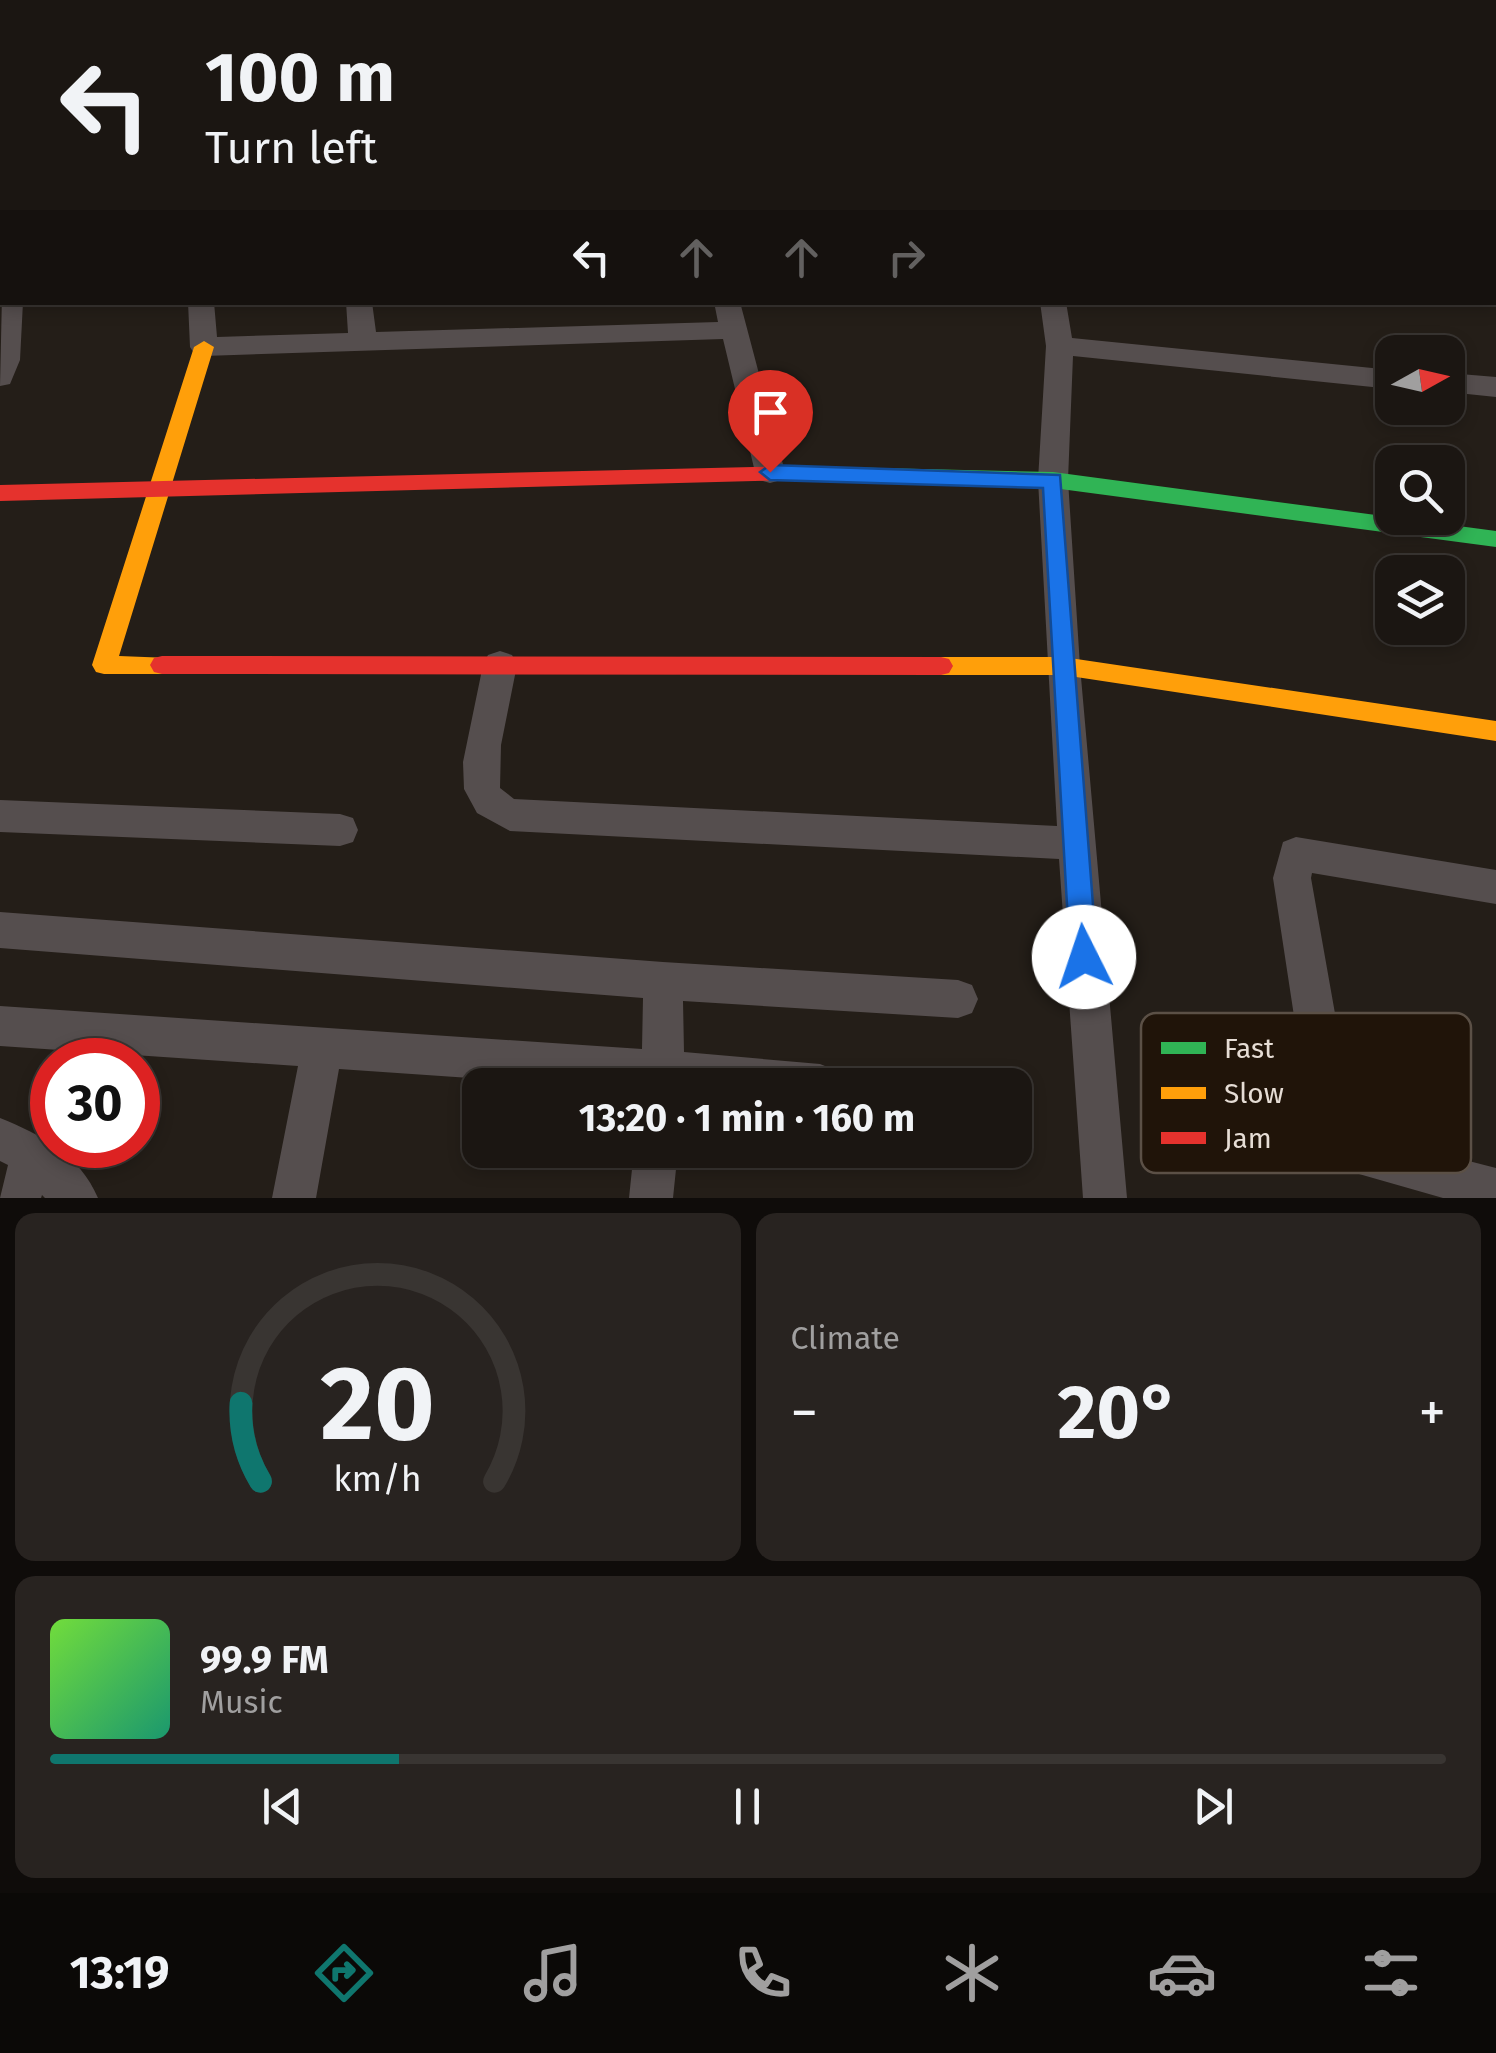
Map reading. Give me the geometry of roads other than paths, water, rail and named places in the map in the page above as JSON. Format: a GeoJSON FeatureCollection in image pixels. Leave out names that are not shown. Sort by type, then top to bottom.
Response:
{"type":"FeatureCollection","features":[{"type":"Feature","properties":{"kind":"street"},"geometry":{"type":"LineString","coordinates":[[0,378],[6,360],[10,305]]}},
{"type":"Feature","properties":{"kind":"street"},"geometry":{"type":"LineString","coordinates":[[201,305],[204,347],[104,664],[1064,666],[1496,731]]}},
{"type":"Feature","properties":{"kind":"street"},"geometry":{"type":"LineString","coordinates":[[359,305],[363,344]]}},
{"type":"Feature","properties":{"kind":"street"},"geometry":{"type":"LineString","coordinates":[[1053,305],[1060,346],[1053,480],[1076,843],[1105,1198]]}},
{"type":"Feature","properties":{"kind":"street"},"geometry":{"type":"LineString","coordinates":[[204,347],[363,344],[731,316],[770,472]]}},
{"type":"Feature","properties":{"kind":"street"},"geometry":{"type":"LineString","coordinates":[[1060,346],[1375,376]]}},
{"type":"Feature","properties":{"kind":"street"},"geometry":{"type":"LineString","coordinates":[[1465,384],[1496,387]]}},
{"type":"Feature","properties":{"kind":"street"},"geometry":{"type":"LineString","coordinates":[[0,493],[770,472],[1053,480],[1496,539]]}},
{"type":"Feature","properties":{"kind":"street"},"geometry":{"type":"LineString","coordinates":[[500,665],[481,772],[482,790],[492,807],[510,814],[1076,843]]}},
{"type":"Feature","properties":{"kind":"street"},"geometry":{"type":"LineString","coordinates":[[0,816],[340,830]]}},
{"type":"Feature","properties":{"kind":"street"},"geometry":{"type":"LineString","coordinates":[[1314,1013],[1292,878],[1296,854],[1496,887]]}},
{"type":"Feature","properties":{"kind":"street"},"geometry":{"type":"LineString","coordinates":[[0,930],[664,981],[958,999]]}},
{"type":"Feature","properties":{"kind":"street"},"geometry":{"type":"LineString","coordinates":[[664,981],[664,1068]]}},
{"type":"Feature","properties":{"kind":"street"},"geometry":{"type":"LineString","coordinates":[[0,1026],[542,1068]]}},
{"type":"Feature","properties":{"kind":"street"},"geometry":{"type":"LineString","coordinates":[[294,1198],[322,1050]]}},
{"type":"Feature","properties":{"kind":"street"},"geometry":{"type":"LineString","coordinates":[[16,1146],[20,1198]]}},
{"type":"Feature","properties":{"kind":"street"},"geometry":{"type":"LineString","coordinates":[[16,1146],[76,1198]]}},
{"type":"Feature","properties":{"kind":"street"},"geometry":{"type":"LineString","coordinates":[[651,1198],[654,1168]]}},
{"type":"Feature","properties":{"kind":"street"},"geometry":{"type":"LineString","coordinates":[[1429,1173],[1496,1190]]}}]}
